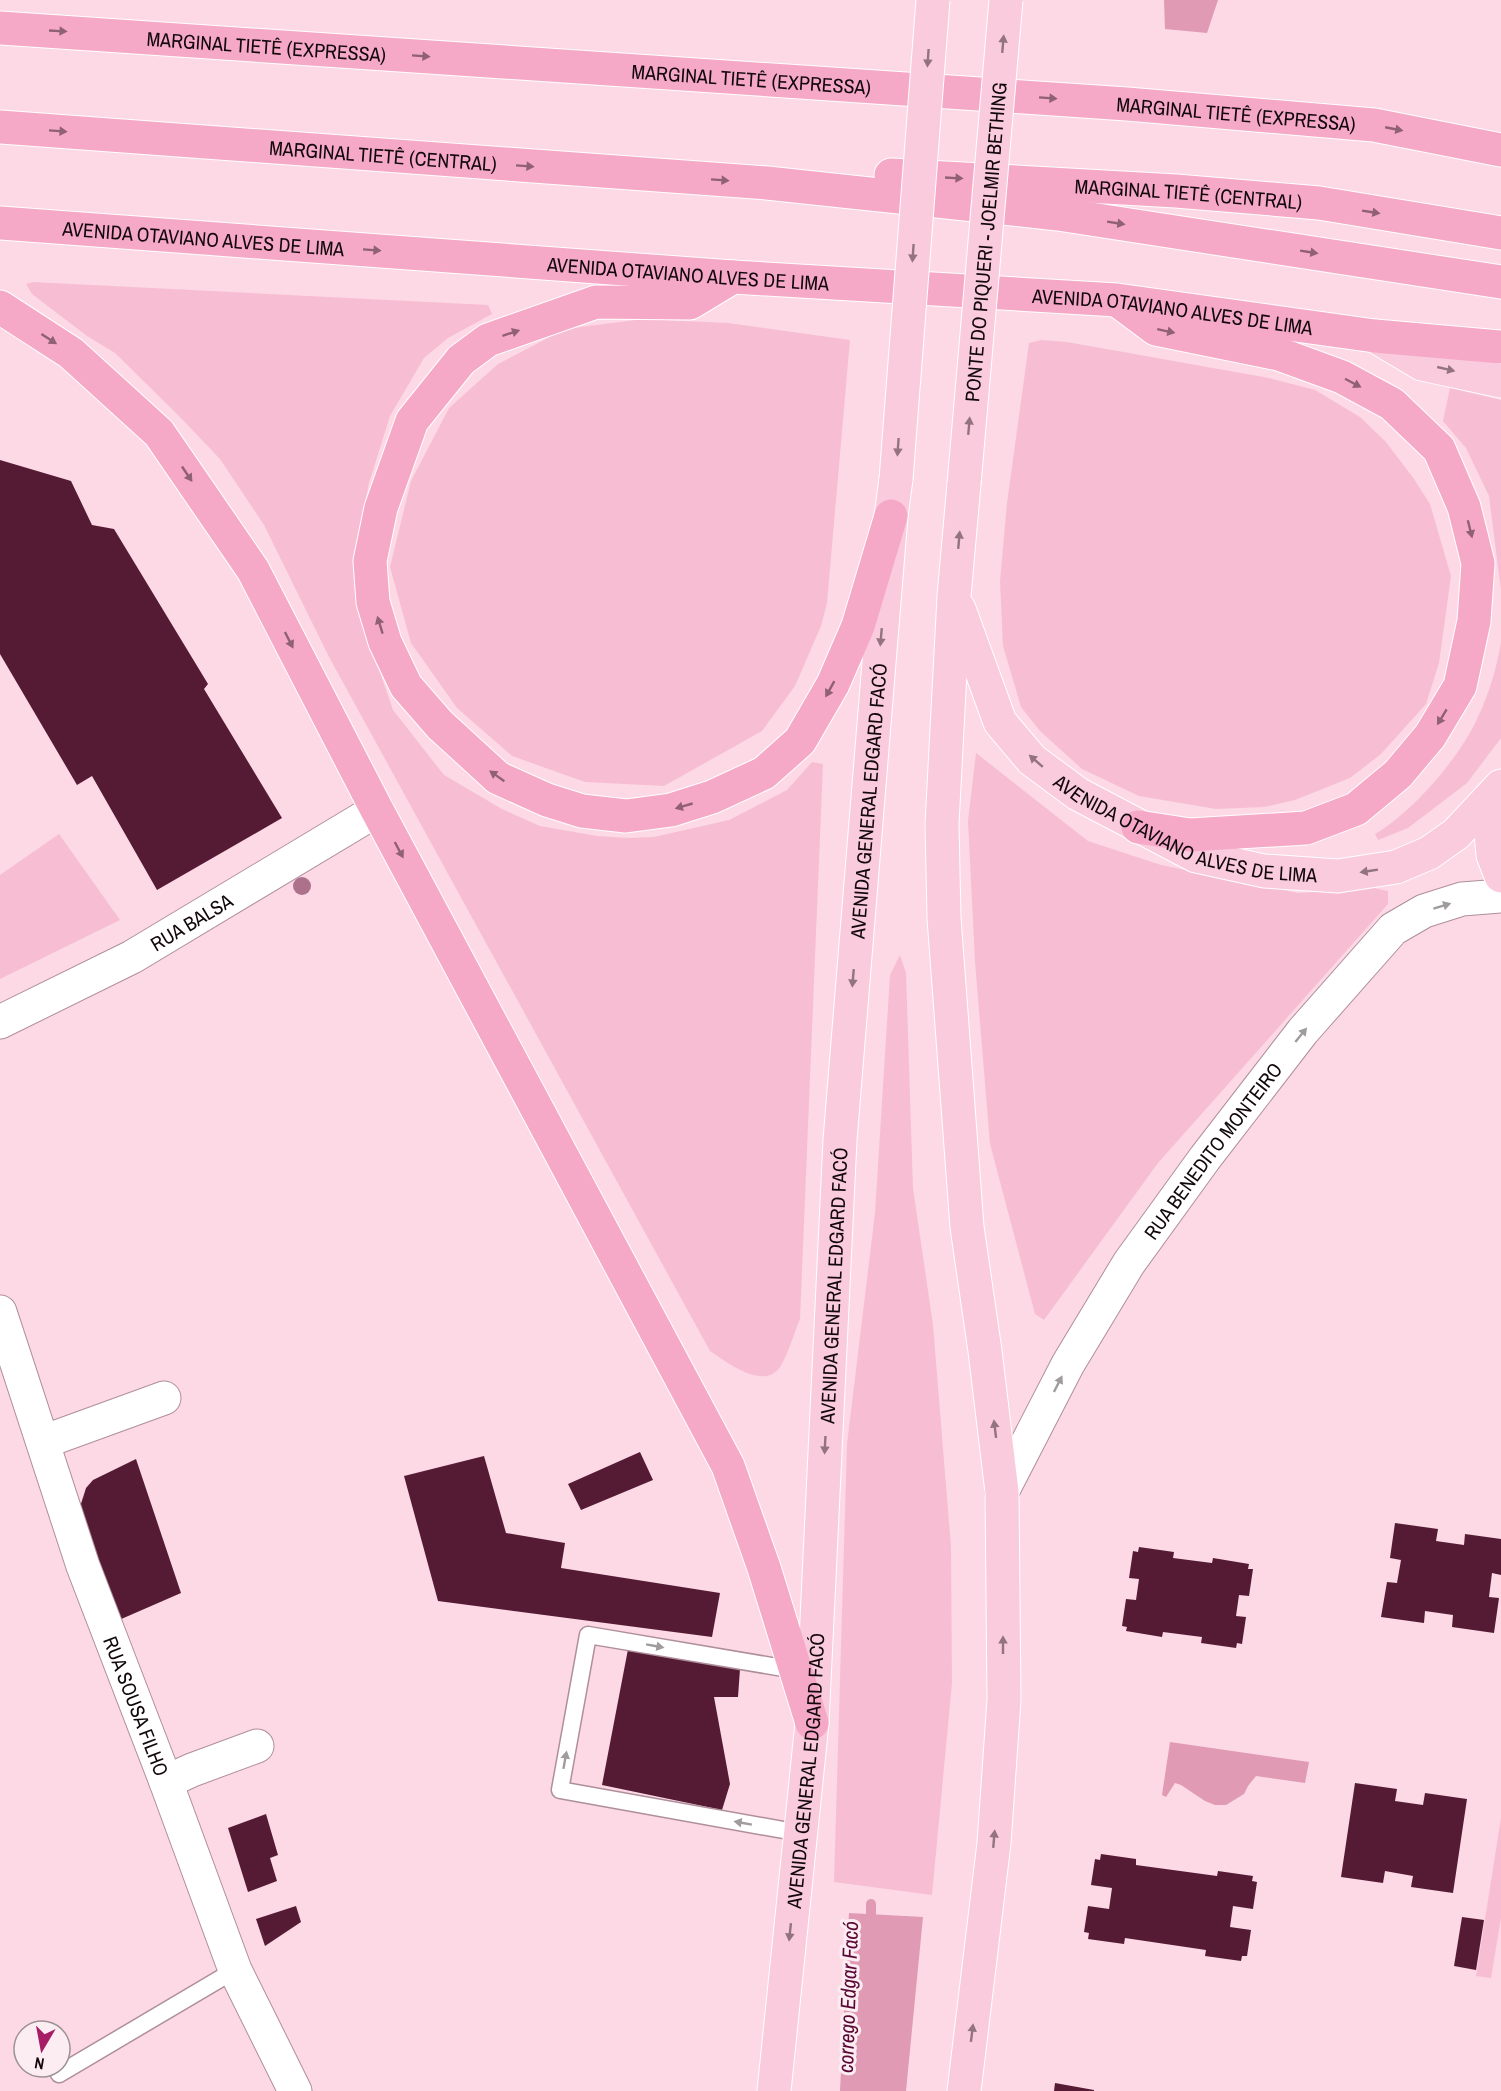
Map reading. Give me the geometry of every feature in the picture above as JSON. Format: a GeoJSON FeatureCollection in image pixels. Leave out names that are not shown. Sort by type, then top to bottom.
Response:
{"type":"FeatureCollection","features":[{"type":"Feature","properties":{"kind":"highway","name":"MARGINAL TIETÊ (EXPRESSA)"},"geometry":{"type":"LineString","coordinates":[[0,28],[1127,104],[1374,125],[1501,150]]}},
{"type":"Feature","properties":{"kind":"highway","name":"MARGINAL TIETÊ (CENTRAL)"},"geometry":{"type":"LineString","coordinates":[[0,127],[766,183],[874,174],[1165,190],[1319,203],[1501,233]]}},
{"type":"Feature","properties":{"kind":"highway"},"geometry":{"type":"LineString","coordinates":[[766,183],[1058,214],[1501,282]]}},
{"type":"Feature","properties":{"kind":"highway","name":"AVENIDA OTAVIANO ALVES DE LIMA"},"geometry":{"type":"LineString","coordinates":[[0,223],[733,278],[1117,300],[1375,336],[1501,347]]}},
{"type":"Feature","properties":{"kind":"highway"},"geometry":{"type":"LineString","coordinates":[[733,278],[690,303],[596,302],[488,340],[461,360],[426,403],[412,421],[381,508],[370,561],[373,602],[385,642],[406,686],[440,725],[498,778],[547,800],[582,811],[626,816],[671,810],[712,798],[764,773],[800,741],[833,684],[858,626],[891,516]]}},
{"type":"Feature","properties":{"kind":"highway"},"geometry":{"type":"LineString","coordinates":[[1117,300],[1156,329],[1279,354],[1342,377],[1392,404],[1439,449],[1464,507],[1478,563],[1474,621],[1460,686],[1430,736],[1398,774],[1356,809],[1306,828],[1294,829],[1190,835],[1138,827]]}},
{"type":"Feature","properties":{"kind":"highway"},"geometry":{"type":"LineString","coordinates":[[0,307],[71,353],[159,433],[253,570],[377,810],[728,1466],[764,1568],[812,1723]]}},
{"type":"Feature","properties":{"kind":"main road","name":"AVENIDA GENERAL EDGARD FACÓ"},"geometry":{"type":"LineString","coordinates":[[774,2091],[812,1723],[840,1140],[891,516],[896,479],[933,0]]}},
{"type":"Feature","properties":{"kind":"main road","name":"PONTE DO PIQUERI - JOELMIR BETHING"},"geometry":{"type":"LineString","coordinates":[[954,596],[1006,0]]}},
{"type":"Feature","properties":{"kind":"main road","name":"AVENIDA OTAVIANO ALVES DE LIMA"},"geometry":{"type":"LineString","coordinates":[[1375,336],[1422,363],[1501,381]]}},
{"type":"Feature","properties":{"kind":"main road","name":"AVENIDA OTAVIANO ALVES DE LIMA"},"geometry":{"type":"LineString","coordinates":[[954,596],[1000,722],[1032,760],[1078,794],[1196,856],[1264,871],[1338,876],[1396,867],[1429,853],[1456,834],[1494,793]]}},
{"type":"Feature","properties":{"kind":"main road"},"geometry":{"type":"LineString","coordinates":[[954,596],[942,824],[944,918],[967,1227],[1002,1492],[1004,1700],[994,1843],[964,2091]]}},
{"type":"Feature","properties":{"kind":"main road"},"geometry":{"type":"LineString","coordinates":[[1494,793],[1493,855],[1501,876]]}},
{"type":"Feature","properties":{"kind":"street","name":"RUA BALSA"},"geometry":{"type":"LineString","coordinates":[[0,1022],[132,957],[377,810]]}},
{"type":"Feature","properties":{"kind":"street","name":"RUA BENEDITO MONTEIRO"},"geometry":{"type":"LineString","coordinates":[[1002,1492],[1068,1364],[1129,1263],[1205,1158],[1303,1031],[1394,929],[1424,911],[1462,899],[1501,896]]}},
{"type":"Feature","properties":{"kind":"street","name":"RUA SOUSA FILHO"},"geometry":{"type":"LineString","coordinates":[[0,1312],[83,1566],[235,1970],[295,2091]]}},
{"type":"Feature","properties":{"kind":"street"},"geometry":{"type":"LineString","coordinates":[[43,1442],[164,1398]]}},
{"type":"Feature","properties":{"kind":"street"},"geometry":{"type":"LineString","coordinates":[[166,1782],[257,1746]]}},
{"type":"Feature","properties":{"kind":"lane"},"geometry":{"type":"LineString","coordinates":[[795,1670],[588,1635],[560,1790],[800,1833]]}},
{"type":"Feature","properties":{"kind":"lane"},"geometry":{"type":"LineString","coordinates":[[72,2066],[235,1970]]}},
{"type":"Feature","properties":{"kind":"shaded area"},"geometry":{"type":"Polygon","coordinates":[[[33,282],[488,305],[492,314],[448,338],[424,358],[390,416],[369,483],[354,560],[366,632],[393,710],[444,775],[502,809],[540,826],[597,836],[654,837],[729,820],[787,790],[812,762],[823,764],[800,1319],[783,1362],[773,1374],[765,1376],[745,1372],[710,1351],[329,657],[264,525],[220,459],[115,353],[87,336],[32,294],[26,284],[33,282]]]}},
{"type":"Feature","properties":{"kind":"shaded area"},"geometry":{"type":"Polygon","coordinates":[[[643,319],[728,323],[850,340],[827,603],[821,626],[795,686],[762,731],[664,786],[585,782],[512,756],[457,708],[411,643],[390,567],[411,481],[449,408],[498,364],[565,329],[643,319]]]}},
{"type":"Feature","properties":{"kind":"shaded area"},"geometry":{"type":"Polygon","coordinates":[[[1041,340],[1067,342],[1269,378],[1315,390],[1360,417],[1386,442],[1414,479],[1430,504],[1451,576],[1439,663],[1426,704],[1381,754],[1350,778],[1295,800],[1264,807],[1216,809],[1139,796],[1082,769],[1040,731],[1021,707],[1003,646],[1000,581],[1007,503],[1029,343],[1041,340]]]}},
{"type":"Feature","properties":{"kind":"shaded area"},"geometry":{"type":"Polygon","coordinates":[[[1450,388],[1501,400],[1501,590],[1489,496],[1466,448],[1443,421],[1450,388]]]}},
{"type":"Feature","properties":{"kind":"shaded area"},"geometry":{"type":"Polygon","coordinates":[[[1501,642],[1501,738],[1467,783],[1408,828],[1378,840],[1375,834],[1420,798],[1448,766],[1470,733],[1489,690],[1501,642]]]}},
{"type":"Feature","properties":{"kind":"shaded area"},"geometry":{"type":"Polygon","coordinates":[[[976,753],[1088,841],[1161,865],[1298,893],[1374,888],[1388,891],[1388,904],[1158,1163],[1044,1320],[1035,1314],[990,1144],[975,962],[968,821],[976,753]]]}},
{"type":"Feature","properties":{"kind":"shaded area"},"geometry":{"type":"Polygon","coordinates":[[[59,834],[120,920],[0,979],[0,875],[59,834]]]}},
{"type":"Feature","properties":{"kind":"shaded area"},"geometry":{"type":"Polygon","coordinates":[[[900,955],[906,973],[913,1188],[933,1325],[951,1547],[952,1683],[932,1895],[834,1882],[847,1444],[875,1213],[890,975],[900,955]]]}},
{"type":"Feature","properties":{"kind":"shaded area"},"geometry":{"type":"Polygon","coordinates":[[[1501,1818],[1501,1918],[1491,1978],[1476,1976],[1501,1818]]]}},
{"type":"Feature","properties":{"kind":"water"},"geometry":{"type":"Polygon","coordinates":[[[1164,0],[1218,0],[1207,33],[1165,29],[1164,0]]]}},
{"type":"Feature","properties":{"kind":"water"},"geometry":{"type":"Polygon","coordinates":[[[1170,1742],[1309,1762],[1305,1783],[1256,1776],[1244,1794],[1226,1805],[1215,1805],[1205,1801],[1175,1783],[1166,1797],[1162,1795],[1170,1742]]]}},
{"type":"Feature","properties":{"kind":"water"},"geometry":{"type":"Polygon","coordinates":[[[849,1913],[923,1917],[906,2091],[840,2091],[849,1913]]]}},
{"type":"Feature","properties":{"kind":"building"},"geometry":{"type":"Polygon","coordinates":[[[0,460],[71,481],[92,525],[114,529],[208,684],[204,689],[282,818],[157,890],[92,776],[77,785],[0,654],[0,460]]]}},
{"type":"Feature","properties":{"kind":"building"},"geometry":{"type":"Polygon","coordinates":[[[640,1452],[653,1480],[581,1510],[568,1484],[640,1452]]]}},
{"type":"Feature","properties":{"kind":"building"},"geometry":{"type":"Polygon","coordinates":[[[484,1456],[506,1533],[565,1543],[561,1568],[720,1593],[712,1637],[438,1601],[404,1476],[484,1456]]]}},
{"type":"Feature","properties":{"kind":"building"},"geometry":{"type":"Polygon","coordinates":[[[136,1459],[181,1593],[119,1620],[80,1507],[86,1488],[93,1480],[136,1459]]]}},
{"type":"Feature","properties":{"kind":"building"},"geometry":{"type":"Polygon","coordinates":[[[1395,1523],[1438,1529],[1436,1541],[1464,1545],[1465,1534],[1501,1539],[1501,1575],[1492,1573],[1489,1597],[1499,1598],[1494,1633],[1452,1627],[1453,1615],[1425,1611],[1424,1623],[1381,1617],[1387,1582],[1397,1583],[1401,1560],[1390,1558],[1395,1523]]]}},
{"type":"Feature","properties":{"kind":"building"},"geometry":{"type":"Polygon","coordinates":[[[1139,1547],[1174,1552],[1173,1558],[1212,1563],[1213,1558],[1249,1564],[1248,1569],[1253,1569],[1249,1596],[1239,1595],[1236,1616],[1246,1617],[1242,1644],[1237,1643],[1236,1648],[1201,1643],[1202,1637],[1163,1632],[1162,1637],[1126,1631],[1127,1627],[1122,1626],[1126,1599],[1136,1600],[1139,1579],[1129,1578],[1133,1551],[1138,1552],[1139,1547]]]}},
{"type":"Feature","properties":{"kind":"building"},"geometry":{"type":"Polygon","coordinates":[[[629,1644],[740,1669],[738,1697],[714,1697],[730,1784],[722,1810],[602,1785],[629,1644]]]}},
{"type":"Feature","properties":{"kind":"building"},"geometry":{"type":"Polygon","coordinates":[[[1355,1783],[1397,1789],[1395,1801],[1423,1805],[1425,1793],[1467,1799],[1453,1893],[1411,1887],[1413,1876],[1385,1871],[1383,1883],[1341,1877],[1355,1783]]]}},
{"type":"Feature","properties":{"kind":"building"},"geometry":{"type":"Polygon","coordinates":[[[266,1814],[278,1855],[270,1858],[277,1881],[248,1892],[228,1828],[266,1814]]]}},
{"type":"Feature","properties":{"kind":"building"},"geometry":{"type":"Polygon","coordinates":[[[1101,1854],[1136,1859],[1136,1865],[1217,1876],[1218,1871],[1253,1876],[1252,1881],[1257,1882],[1253,1909],[1233,1906],[1230,1927],[1251,1930],[1247,1956],[1242,1956],[1241,1961],[1205,1956],[1206,1950],[1125,1938],[1124,1944],[1088,1939],[1089,1933],[1084,1932],[1088,1906],[1109,1909],[1112,1888],[1091,1885],[1095,1859],[1100,1860],[1101,1854]]]}},
{"type":"Feature","properties":{"kind":"building"},"geometry":{"type":"Polygon","coordinates":[[[296,1906],[301,1922],[265,1946],[256,1919],[296,1906]]]}},
{"type":"Feature","properties":{"kind":"building"},"geometry":{"type":"Polygon","coordinates":[[[1462,1917],[1484,1920],[1476,1970],[1454,1966],[1462,1917]]]}},
{"type":"Feature","properties":{"kind":"building"},"geometry":{"type":"Polygon","coordinates":[[[1055,2083],[1094,2090],[1094,2091],[1054,2091],[1055,2083]]]}},
{"type":"Feature","properties":{"kind":"waterway","name":"corrego Edgar Facó"},"geometry":{"type":"LineString","coordinates":[[871,1904],[871,1926]]}}]}
